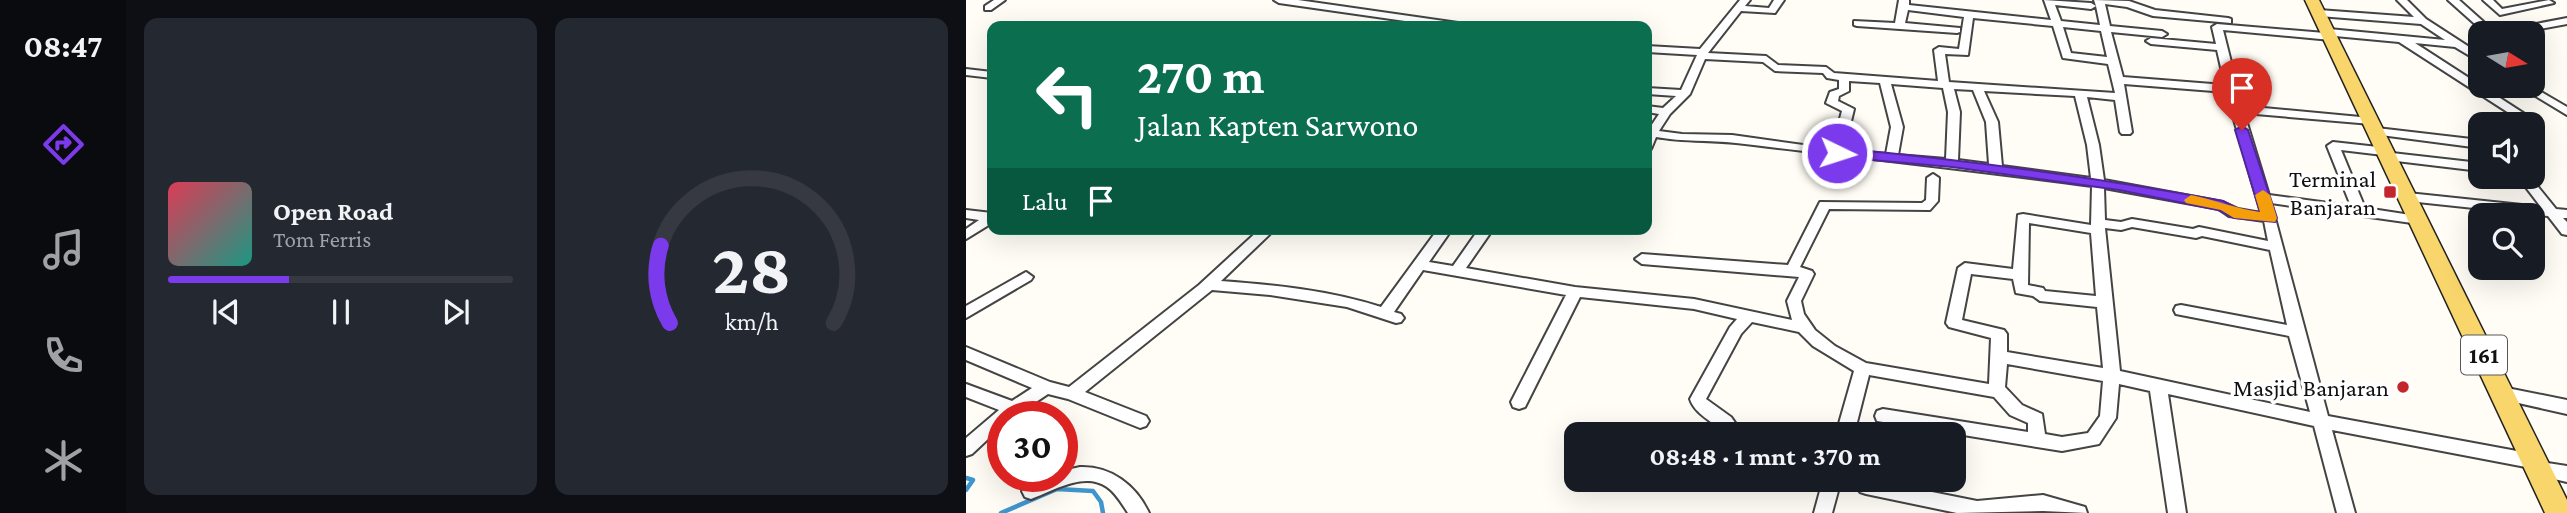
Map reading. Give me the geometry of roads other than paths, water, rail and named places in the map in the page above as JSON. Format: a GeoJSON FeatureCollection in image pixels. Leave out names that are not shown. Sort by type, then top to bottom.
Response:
{"type":"FeatureCollection","features":[{"type":"Feature","properties":{"kind":"main road","name":"161"},"geometry":{"type":"LineString","coordinates":[[2316,6],[2559,513]]}},
{"type":"Feature","properties":{"kind":"street"},"geometry":{"type":"LineString","coordinates":[[988,8],[1000,0]]}},
{"type":"Feature","properties":{"kind":"street"},"geometry":{"type":"LineString","coordinates":[[1279,0],[1406,21]]}},
{"type":"Feature","properties":{"kind":"street"},"geometry":{"type":"LineString","coordinates":[[1652,130],[1684,93],[1702,54],[1742,4],[1772,11],[1779,0]]}},
{"type":"Feature","properties":{"kind":"street"},"geometry":{"type":"LineString","coordinates":[[2402,0],[2423,21],[2468,52]]}},
{"type":"Feature","properties":{"kind":"street"},"geometry":{"type":"LineString","coordinates":[[2453,0],[2477,21]]}},
{"type":"Feature","properties":{"kind":"street"},"geometry":{"type":"LineString","coordinates":[[2488,0],[2500,12]]}},
{"type":"Feature","properties":{"kind":"street"},"geometry":{"type":"LineString","coordinates":[[2113,61],[2069,58],[2055,23],[2050,1],[2129,4],[2153,13],[2188,12],[2239,26]]}},
{"type":"Feature","properties":{"kind":"street"},"geometry":{"type":"LineString","coordinates":[[2486,15],[2528,3],[2548,1],[2567,21]]}},
{"type":"Feature","properties":{"kind":"street"},"geometry":{"type":"LineString","coordinates":[[2096,2],[2106,28],[2126,132]]}},
{"type":"Feature","properties":{"kind":"street"},"geometry":{"type":"LineString","coordinates":[[1899,26],[1904,3],[1969,15],[2162,34]]}},
{"type":"Feature","properties":{"kind":"street"},"geometry":{"type":"LineString","coordinates":[[2316,6],[2423,21]]}},
{"type":"Feature","properties":{"kind":"street"},"geometry":{"type":"LineString","coordinates":[[1952,163],[1954,112],[1939,50],[1964,53],[1969,15]]}},
{"type":"Feature","properties":{"kind":"street"},"geometry":{"type":"LineString","coordinates":[[2545,25],[2567,21]]}},
{"type":"Feature","properties":{"kind":"street"},"geometry":{"type":"LineString","coordinates":[[1857,23],[1957,30]]}},
{"type":"Feature","properties":{"kind":"street"},"geometry":{"type":"LineString","coordinates":[[2347,513],[2296,332],[2264,198],[2231,89],[2218,26],[2457,46]]}},
{"type":"Feature","properties":{"kind":"street"},"geometry":{"type":"LineString","coordinates":[[2126,38],[2221,48]]}},
{"type":"Feature","properties":{"kind":"street"},"geometry":{"type":"LineString","coordinates":[[2406,42],[2514,112]]}},
{"type":"Feature","properties":{"kind":"street"},"geometry":{"type":"LineString","coordinates":[[1652,49],[1768,59],[1770,66],[1775,68],[1826,70],[1830,76],[2120,97]]}},
{"type":"Feature","properties":{"kind":"street"},"geometry":{"type":"LineString","coordinates":[[966,72],[987,74]]}},
{"type":"Feature","properties":{"kind":"street"},"geometry":{"type":"LineString","coordinates":[[1837,153],[1848,108],[1832,103],[1834,94],[1844,91],[1844,77]]}},
{"type":"Feature","properties":{"kind":"street"},"geometry":{"type":"LineString","coordinates":[[1884,79],[1897,127],[1891,157]]}},
{"type":"Feature","properties":{"kind":"street"},"geometry":{"type":"LineString","coordinates":[[2118,80],[2231,89]]}},
{"type":"Feature","properties":{"kind":"street"},"geometry":{"type":"LineString","coordinates":[[1977,86],[1992,122],[1996,169]]}},
{"type":"Feature","properties":{"kind":"street"},"geometry":{"type":"LineString","coordinates":[[1652,91],[1684,93]]}},
{"type":"Feature","properties":{"kind":"street"},"geometry":{"type":"LineString","coordinates":[[1883,416],[2062,444],[2093,439],[2108,418],[2112,376],[2103,302],[2098,184],[2091,131],[2080,93]]}},
{"type":"Feature","properties":{"kind":"street"},"geometry":{"type":"LineString","coordinates":[[2545,98],[2564,108]]}},
{"type":"Feature","properties":{"kind":"street"},"geometry":{"type":"LineString","coordinates":[[2237,109],[2374,126],[2468,142]]}},
{"type":"Feature","properties":{"kind":"street"},"geometry":{"type":"LineString","coordinates":[[1652,110],[1666,112]]}},
{"type":"Feature","properties":{"kind":"street"},"geometry":{"type":"LineString","coordinates":[[1652,131],[1682,138],[1732,139],[1837,153],[1952,163],[2142,189],[2223,206],[2234,213],[2269,218]]}},
{"type":"Feature","properties":{"kind":"street"},"geometry":{"type":"LineString","coordinates":[[2360,212],[2333,146],[2468,165]]}},
{"type":"Feature","properties":{"kind":"street"},"geometry":{"type":"LineString","coordinates":[[1791,270],[1825,205],[1925,206],[1932,201],[1933,178]]}},
{"type":"Feature","properties":{"kind":"street"},"geometry":{"type":"LineString","coordinates":[[2533,189],[2567,231]]}},
{"type":"Feature","properties":{"kind":"street"},"geometry":{"type":"LineString","coordinates":[[2408,197],[2567,214]]}},
{"type":"Feature","properties":{"kind":"street"},"geometry":{"type":"LineString","coordinates":[[2264,198],[2419,220]]}},
{"type":"Feature","properties":{"kind":"street"},"geometry":{"type":"LineString","coordinates":[[966,214],[987,216]]}},
{"type":"Feature","properties":{"kind":"street"},"geometry":{"type":"LineString","coordinates":[[2103,302],[2040,296],[2038,292],[2021,289],[2023,218],[2098,227],[2132,223],[2196,234],[2199,231],[2276,247]]}},
{"type":"Feature","properties":{"kind":"street"},"geometry":{"type":"LineString","coordinates":[[966,235],[987,220]]}},
{"type":"Feature","properties":{"kind":"street"},"geometry":{"type":"LineString","coordinates":[[1072,394],[1208,285],[1262,235]]}},
{"type":"Feature","properties":{"kind":"street"},"geometry":{"type":"LineString","coordinates":[[1208,285],[1267,289],[1348,302],[1390,316],[1419,265],[1441,235]]}},
{"type":"Feature","properties":{"kind":"street"},"geometry":{"type":"LineString","coordinates":[[1458,270],[1479,235]]}},
{"type":"Feature","properties":{"kind":"street"},"geometry":{"type":"LineString","coordinates":[[1642,259],[1791,270],[1807,274],[1794,301],[1801,327]]}},
{"type":"Feature","properties":{"kind":"street"},"geometry":{"type":"LineString","coordinates":[[1419,265],[1575,292],[1661,299],[1801,327],[1826,347],[1863,368],[1993,391],[1997,389]]}},
{"type":"Feature","properties":{"kind":"street"},"geometry":{"type":"LineString","coordinates":[[2020,275],[1967,268],[1963,271],[1954,323],[1998,334],[1997,389],[2016,410],[2036,419],[2037,440]]}},
{"type":"Feature","properties":{"kind":"street"},"geometry":{"type":"LineString","coordinates":[[966,313],[1026,277]]}},
{"type":"Feature","properties":{"kind":"street"},"geometry":{"type":"LineString","coordinates":[[1519,402],[1575,292]]}},
{"type":"Feature","properties":{"kind":"street"},"geometry":{"type":"LineString","coordinates":[[2180,310],[2296,332]]}},
{"type":"Feature","properties":{"kind":"street"},"geometry":{"type":"LineString","coordinates":[[1725,422],[1698,399],[1735,331],[1748,316]]}},
{"type":"Feature","properties":{"kind":"street"},"geometry":{"type":"LineString","coordinates":[[966,353],[1046,387],[1072,394],[1140,421]]}},
{"type":"Feature","properties":{"kind":"street"},"geometry":{"type":"LineString","coordinates":[[1998,357],[2112,376],[2536,465],[2567,474]]}},
{"type":"Feature","properties":{"kind":"street"},"geometry":{"type":"LineString","coordinates":[[1848,422],[1863,368]]}},
{"type":"Feature","properties":{"kind":"street"},"geometry":{"type":"LineString","coordinates":[[2158,386],[2177,513]]}},
{"type":"Feature","properties":{"kind":"street"},"geometry":{"type":"LineString","coordinates":[[1024,401],[1046,387]]}},
{"type":"Feature","properties":{"kind":"street"},"geometry":{"type":"LineString","coordinates":[[966,390],[995,401]]}},
{"type":"Feature","properties":{"kind":"street"},"geometry":{"type":"LineString","coordinates":[[2502,393],[2567,407]]}},
{"type":"Feature","properties":{"kind":"street"},"geometry":{"type":"LineString","coordinates":[[966,449],[987,431]]}},
{"type":"Feature","properties":{"kind":"street"},"geometry":{"type":"LineString","coordinates":[[1078,474],[1093,474],[1112,480],[1140,513]]}},
{"type":"Feature","properties":{"kind":"street"},"geometry":{"type":"LineString","coordinates":[[1823,513],[1829,492]]}},
{"type":"Feature","properties":{"kind":"street"},"geometry":{"type":"LineString","coordinates":[[1895,492],[1977,509],[2043,503],[2078,513]]}},
{"type":"Feature","properties":{"kind":"waterway"},"geometry":{"type":"LineString","coordinates":[[966,478],[973,480],[966,490]]}},
{"type":"Feature","properties":{"kind":"waterway"},"geometry":{"type":"LineString","coordinates":[[1001,513],[1057,489],[1093,491],[1101,502],[1103,513]]}},
{"type":"Feature","properties":{"kind":"place","name":"Terminal Banjaran"},"geometry":{"type":"Point","coordinates":[2390,192]}},
{"type":"Feature","properties":{"kind":"place","name":"Masjid Banjaran"},"geometry":{"type":"Point","coordinates":[2403,387]}}]}
